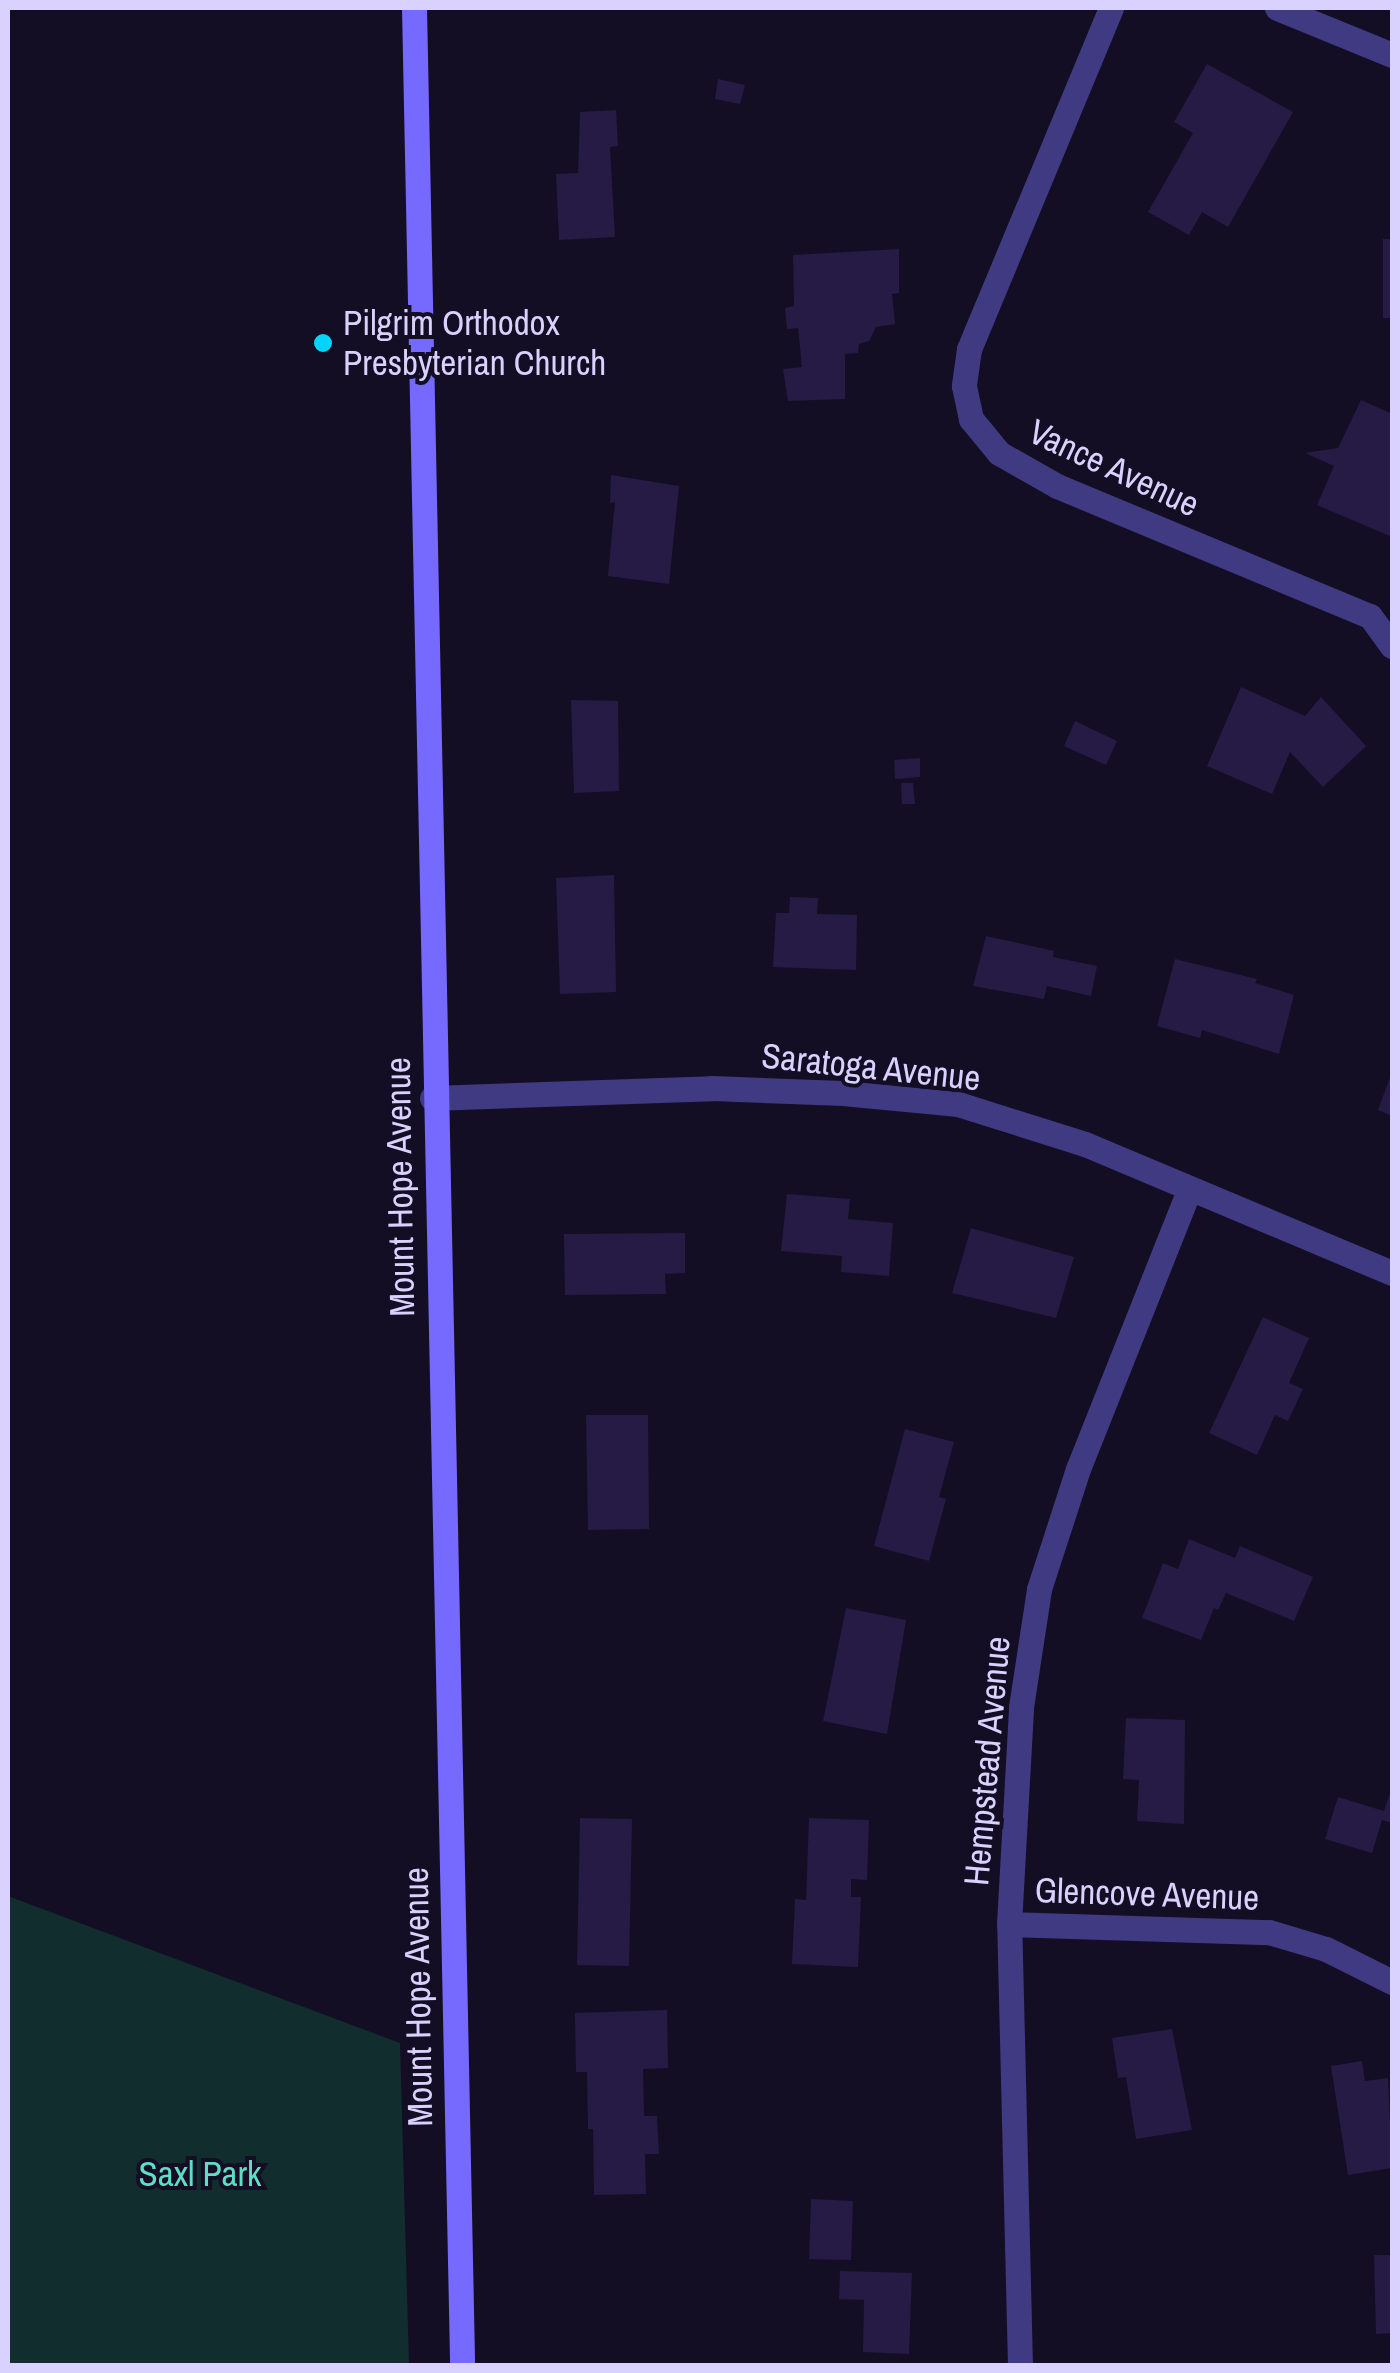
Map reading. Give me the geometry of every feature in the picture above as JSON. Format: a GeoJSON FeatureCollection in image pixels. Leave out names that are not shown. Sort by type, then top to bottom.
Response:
{"type":"FeatureCollection","features":[{"type":"Feature","properties":{"kind":"street","name":"Mount Hope Avenue"},"geometry":{"type":"LineString","coordinates":[[414,8],[432,1098],[462,2366]]}},
{"type":"Feature","properties":{"kind":"street","name":"Vance Avenue"},"geometry":{"type":"LineString","coordinates":[[1110,8],[969,349],[964,386],[971,418],[999,453],[1057,486],[1381,613],[1392,646]]}},
{"type":"Feature","properties":{"kind":"street"},"geometry":{"type":"LineString","coordinates":[[1276,8],[1392,55]]}},
{"type":"Feature","properties":{"kind":"street","name":"Saratoga Avenue"},"geometry":{"type":"LineString","coordinates":[[432,1098],[712,1088],[843,1093],[958,1104],[1085,1144],[1392,1273]]}},
{"type":"Feature","properties":{"kind":"street","name":"Hempstead Avenue"},"geometry":{"type":"LineString","coordinates":[[1020,2366],[1010,1924],[1021,1708],[1039,1588],[1078,1469],[1189,1190]]}},
{"type":"Feature","properties":{"kind":"street","name":"Glencove Avenue"},"geometry":{"type":"LineString","coordinates":[[1010,1924],[1269,1932],[1326,1949],[1392,1982]]}},
{"type":"Feature","properties":{"kind":"green space","name":"Saxl Park"},"geometry":{"type":"Polygon","coordinates":[[[8,1896],[400,2043],[409,2365],[8,2365],[8,1896]]]}},
{"type":"Feature","properties":{"kind":"building"},"geometry":{"type":"Polygon","coordinates":[[[1207,64],[1293,112],[1228,227],[1202,212],[1189,235],[1148,212],[1193,133],[1174,122],[1207,64]]]}},
{"type":"Feature","properties":{"kind":"building"},"geometry":{"type":"Polygon","coordinates":[[[718,79],[745,85],[740,104],[715,99],[718,79]]]}},
{"type":"Feature","properties":{"kind":"building"},"geometry":{"type":"Polygon","coordinates":[[[616,110],[618,146],[610,147],[615,237],[559,240],[556,174],[578,173],[580,112],[616,110]]]}},
{"type":"Feature","properties":{"kind":"building"},"geometry":{"type":"Polygon","coordinates":[[[1383,239],[1392,239],[1392,318],[1383,318],[1383,239]]]}},
{"type":"Feature","properties":{"kind":"building"},"geometry":{"type":"Polygon","coordinates":[[[899,249],[899,293],[892,294],[895,324],[876,327],[869,341],[859,344],[858,353],[845,354],[845,399],[788,401],[783,369],[802,367],[798,328],[787,329],[785,308],[794,306],[793,255],[899,249]]]}},
{"type":"Feature","properties":{"kind":"building"},"geometry":{"type":"Polygon","coordinates":[[[1361,400],[1392,414],[1392,537],[1317,505],[1334,466],[1305,453],[1338,448],[1361,400]]]}},
{"type":"Feature","properties":{"kind":"building"},"geometry":{"type":"Polygon","coordinates":[[[611,475],[679,486],[669,584],[608,576],[615,502],[610,503],[611,475]]]}},
{"type":"Feature","properties":{"kind":"building"},"geometry":{"type":"Polygon","coordinates":[[[1241,687],[1305,716],[1321,697],[1366,746],[1323,787],[1290,752],[1272,794],[1207,766],[1241,687]]]}},
{"type":"Feature","properties":{"kind":"building"},"geometry":{"type":"Polygon","coordinates":[[[571,700],[618,701],[619,791],[574,793],[571,700]]]}},
{"type":"Feature","properties":{"kind":"building"},"geometry":{"type":"Polygon","coordinates":[[[1075,721],[1117,741],[1106,765],[1064,746],[1075,721]]]}},
{"type":"Feature","properties":{"kind":"building"},"geometry":{"type":"Polygon","coordinates":[[[920,758],[920,777],[895,779],[894,760],[920,758]]]}},
{"type":"Feature","properties":{"kind":"building"},"geometry":{"type":"Polygon","coordinates":[[[901,783],[913,783],[915,804],[902,804],[901,783]]]}},
{"type":"Feature","properties":{"kind":"building"},"geometry":{"type":"Polygon","coordinates":[[[614,875],[616,992],[560,994],[556,878],[614,875]]]}},
{"type":"Feature","properties":{"kind":"building"},"geometry":{"type":"Polygon","coordinates":[[[790,897],[818,898],[817,914],[857,915],[856,970],[773,967],[776,913],[789,913],[790,897]]]}},
{"type":"Feature","properties":{"kind":"building"},"geometry":{"type":"Polygon","coordinates":[[[986,936],[1054,951],[1053,957],[1097,966],[1091,996],[1047,986],[1044,999],[973,986],[986,936]]]}},
{"type":"Feature","properties":{"kind":"building"},"geometry":{"type":"Polygon","coordinates":[[[1175,959],[1257,979],[1255,983],[1294,995],[1279,1054],[1202,1030],[1200,1038],[1157,1026],[1175,959]]]}},
{"type":"Feature","properties":{"kind":"building"},"geometry":{"type":"Polygon","coordinates":[[[1392,1072],[1392,1116],[1378,1110],[1392,1072]]]}},
{"type":"Feature","properties":{"kind":"building"},"geometry":{"type":"Polygon","coordinates":[[[787,1194],[850,1199],[848,1219],[893,1223],[889,1276],[841,1272],[842,1256],[781,1251],[787,1194]]]}},
{"type":"Feature","properties":{"kind":"building"},"geometry":{"type":"Polygon","coordinates":[[[971,1228],[1074,1257],[1056,1318],[952,1293],[971,1228]]]}},
{"type":"Feature","properties":{"kind":"building"},"geometry":{"type":"Polygon","coordinates":[[[685,1233],[685,1273],[665,1274],[666,1294],[565,1295],[564,1234],[685,1233]]]}},
{"type":"Feature","properties":{"kind":"building"},"geometry":{"type":"Polygon","coordinates":[[[1263,1317],[1309,1338],[1289,1383],[1303,1389],[1288,1421],[1275,1415],[1257,1455],[1209,1433],[1263,1317]]]}},
{"type":"Feature","properties":{"kind":"building"},"geometry":{"type":"Polygon","coordinates":[[[586,1415],[648,1415],[649,1529],[588,1530],[586,1415]]]}},
{"type":"Feature","properties":{"kind":"building"},"geometry":{"type":"Polygon","coordinates":[[[905,1429],[954,1442],[939,1497],[946,1499],[929,1561],[874,1546],[905,1429]]]}},
{"type":"Feature","properties":{"kind":"building"},"geometry":{"type":"Polygon","coordinates":[[[1189,1539],[1235,1558],[1240,1546],[1313,1577],[1294,1621],[1226,1593],[1218,1610],[1214,1608],[1201,1640],[1142,1618],[1163,1563],[1178,1569],[1189,1539]]]}},
{"type":"Feature","properties":{"kind":"building"},"geometry":{"type":"Polygon","coordinates":[[[846,1608],[906,1620],[887,1734],[823,1721],[846,1608]]]}},
{"type":"Feature","properties":{"kind":"building"},"geometry":{"type":"Polygon","coordinates":[[[1126,1718],[1185,1720],[1184,1824],[1137,1821],[1139,1780],[1123,1779],[1126,1718]]]}},
{"type":"Feature","properties":{"kind":"building"},"geometry":{"type":"Polygon","coordinates":[[[1392,1787],[1392,1823],[1382,1820],[1372,1853],[1325,1839],[1338,1797],[1384,1811],[1392,1787]]]}},
{"type":"Feature","properties":{"kind":"building"},"geometry":{"type":"Polygon","coordinates":[[[580,1818],[632,1819],[629,1966],[577,1965],[580,1818]]]}},
{"type":"Feature","properties":{"kind":"building"},"geometry":{"type":"Polygon","coordinates":[[[809,1818],[869,1820],[867,1880],[851,1879],[851,1897],[861,1897],[858,1967],[792,1964],[795,1899],[806,1900],[809,1818]]]}},
{"type":"Feature","properties":{"kind":"building"},"geometry":{"type":"Polygon","coordinates":[[[667,2010],[668,2068],[643,2069],[644,2116],[657,2116],[659,2154],[645,2154],[646,2194],[594,2195],[593,2129],[588,2129],[587,2072],[576,2072],[575,2013],[667,2010]]]}},
{"type":"Feature","properties":{"kind":"building"},"geometry":{"type":"Polygon","coordinates":[[[1172,2029],[1192,2130],[1136,2139],[1126,2077],[1118,2078],[1112,2038],[1172,2029]]]}},
{"type":"Feature","properties":{"kind":"building"},"geometry":{"type":"Polygon","coordinates":[[[1362,2061],[1365,2081],[1388,2078],[1392,2168],[1348,2175],[1331,2066],[1362,2061]]]}},
{"type":"Feature","properties":{"kind":"building"},"geometry":{"type":"Polygon","coordinates":[[[811,2199],[853,2201],[851,2260],[809,2259],[811,2199]]]}},
{"type":"Feature","properties":{"kind":"building"},"geometry":{"type":"Polygon","coordinates":[[[1374,2255],[1392,2255],[1392,2333],[1376,2334],[1374,2255]]]}},
{"type":"Feature","properties":{"kind":"building"},"geometry":{"type":"Polygon","coordinates":[[[840,2271],[912,2273],[909,2354],[863,2352],[864,2300],[839,2299],[840,2271]]]}},
{"type":"Feature","properties":{"kind":"place","name":"Pilgrim Orthodox Presbyterian Church"},"geometry":{"type":"Point","coordinates":[323,343]}}]}
